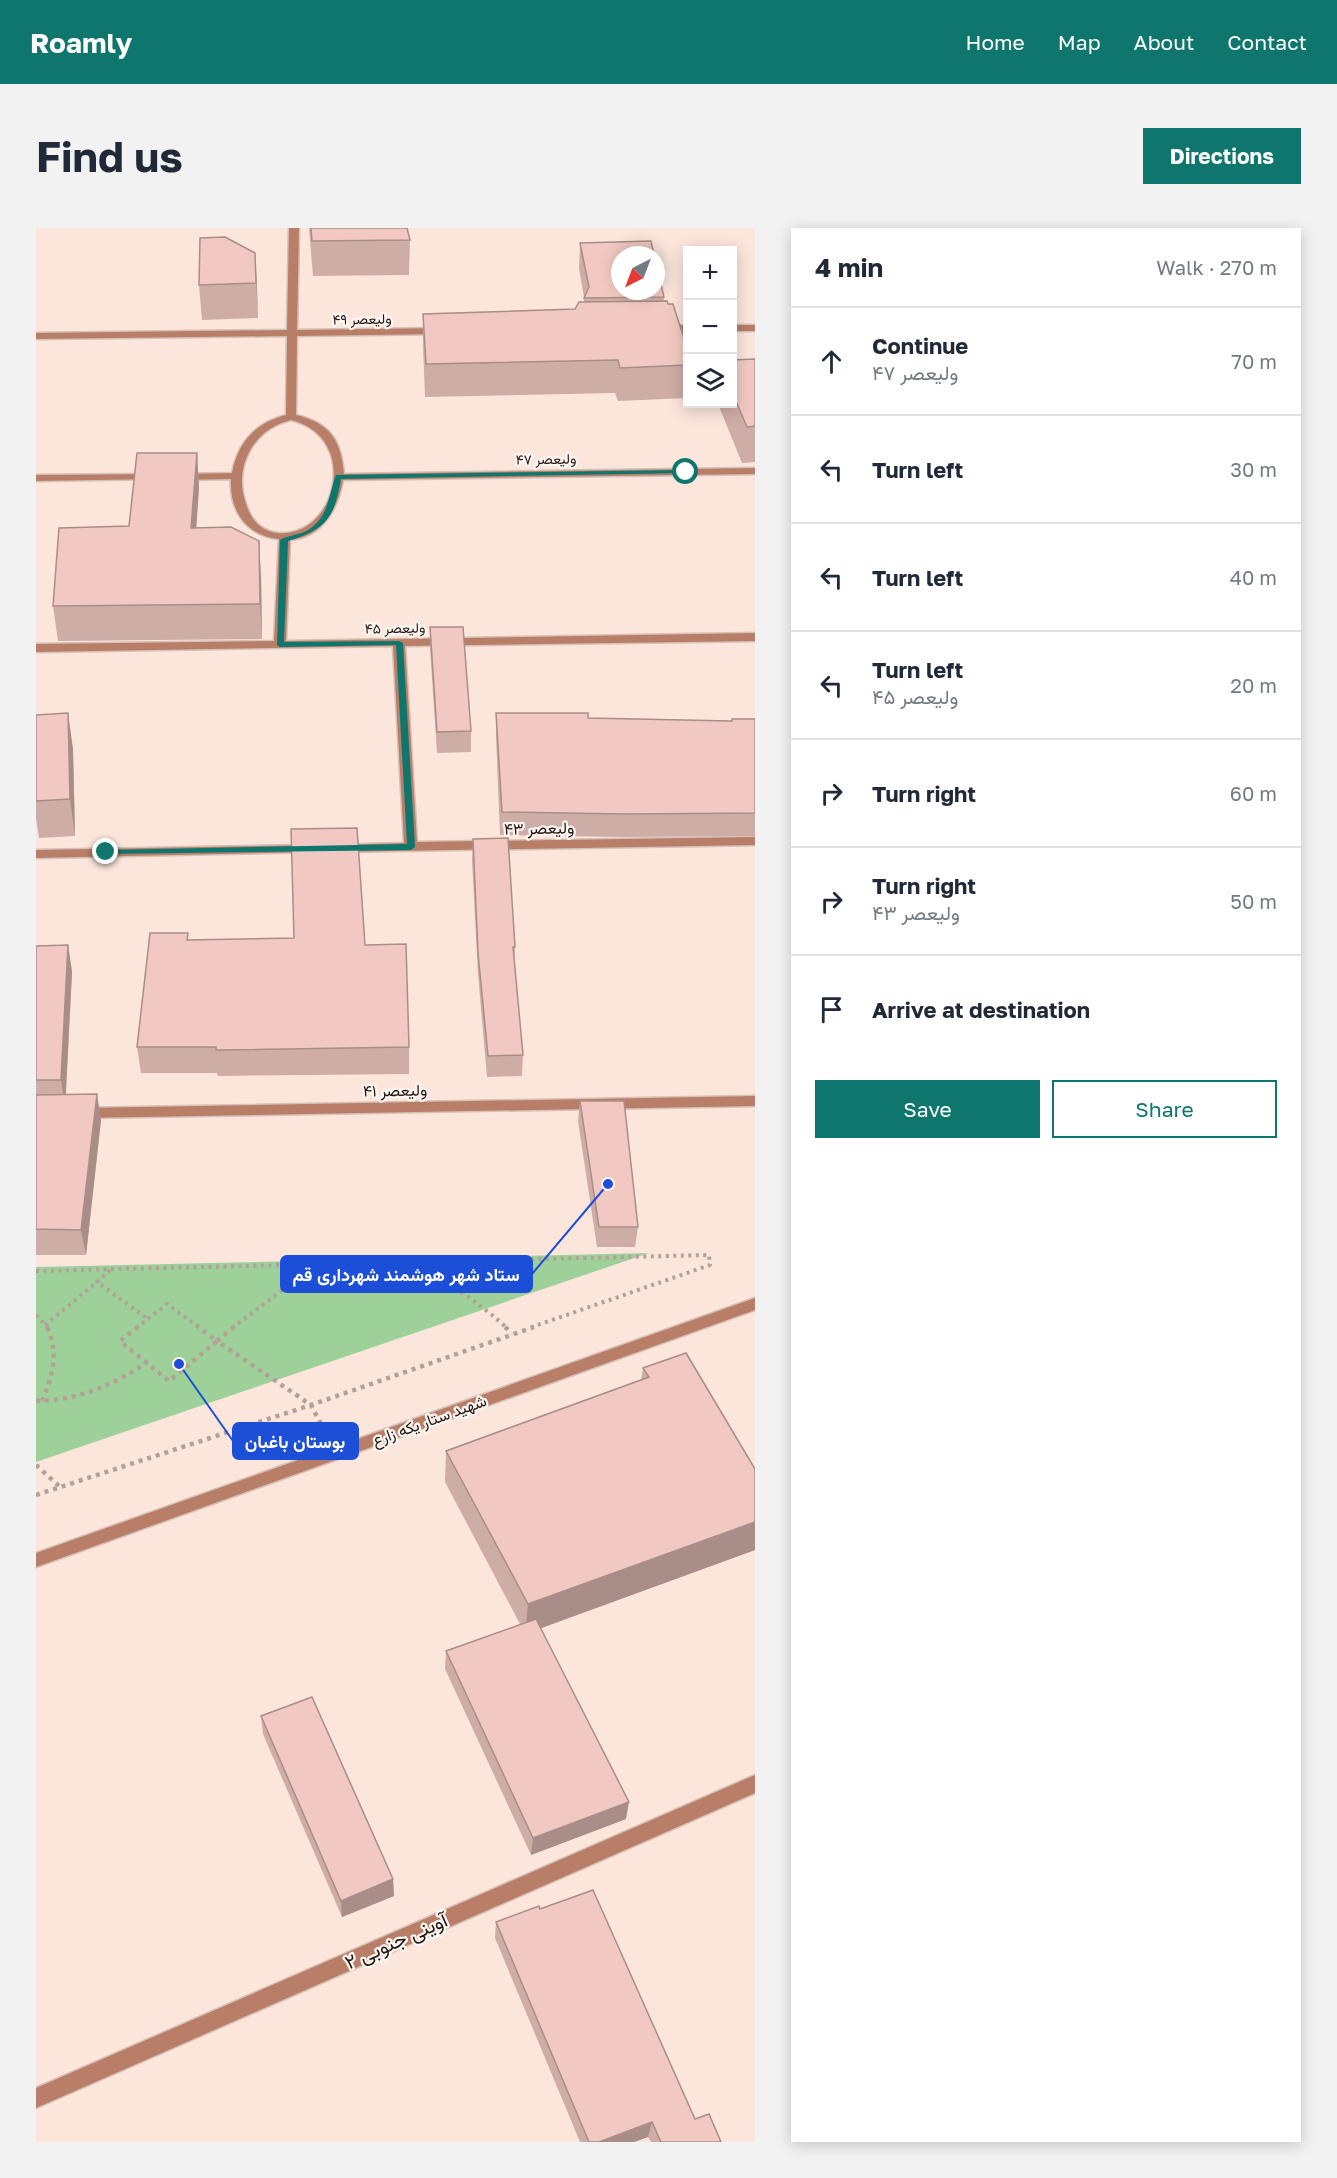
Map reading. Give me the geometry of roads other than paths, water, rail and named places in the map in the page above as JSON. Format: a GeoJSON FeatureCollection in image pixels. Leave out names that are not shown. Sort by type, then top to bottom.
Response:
{"type":"FeatureCollection","features":[{"type":"Feature","properties":{"kind":"street"},"geometry":{"type":"LineString","coordinates":[[291,417],[294,228]]}},
{"type":"Feature","properties":{"kind":"street"},"geometry":{"type":"LineString","coordinates":[[651,329],[683,328]]}},
{"type":"Feature","properties":{"kind":"street"},"geometry":{"type":"LineString","coordinates":[[737,328],[755,328]]}},
{"type":"Feature","properties":{"kind":"street","name":"ولیعصر ۴۹"},"geometry":{"type":"LineString","coordinates":[[36,336],[460,331]]}},
{"type":"Feature","properties":{"kind":"street"},"geometry":{"type":"LineString","coordinates":[[291,417],[314,424],[328,437],[334,449],[338,477],[333,505],[325,518],[310,532],[284,540],[259,532],[245,518],[239,505],[237,476],[244,449],[251,437],[267,424],[291,417]]}},
{"type":"Feature","properties":{"kind":"street","name":"ولیعصر ۴۷"},"geometry":{"type":"LineString","coordinates":[[338,477],[755,471]]}},
{"type":"Feature","properties":{"kind":"street"},"geometry":{"type":"LineString","coordinates":[[36,478],[237,476]]}},
{"type":"Feature","properties":{"kind":"street"},"geometry":{"type":"LineString","coordinates":[[280,645],[284,540]]}},
{"type":"Feature","properties":{"kind":"street","name":"ولیعصر ۴۵"},"geometry":{"type":"LineString","coordinates":[[36,648],[755,637]]}},
{"type":"Feature","properties":{"kind":"street"},"geometry":{"type":"LineString","coordinates":[[399,643],[411,847]]}},
{"type":"Feature","properties":{"kind":"street","name":"ولیعصر ۴۳"},"geometry":{"type":"LineString","coordinates":[[36,854],[755,841]]}},
{"type":"Feature","properties":{"kind":"street","name":"ولیعصر ۴۱"},"geometry":{"type":"LineString","coordinates":[[72,1113],[755,1101]]}},
{"type":"Feature","properties":{"kind":"street","name":"شهید ستار یکه زارع"},"geometry":{"type":"LineString","coordinates":[[36,1560],[755,1304]]}},
{"type":"Feature","properties":{"kind":"street","name":"آوینی جنوبی ۲"},"geometry":{"type":"LineString","coordinates":[[36,2098],[755,1784]]}},
{"type":"Feature","properties":{"kind":"place","name":"ستاد شهر هوشمند شهرداری قم"},"geometry":{"type":"Point","coordinates":[608,1184]}},
{"type":"Feature","properties":{"kind":"place","name":"بوستان باغبان"},"geometry":{"type":"Point","coordinates":[179,1364]}}]}
